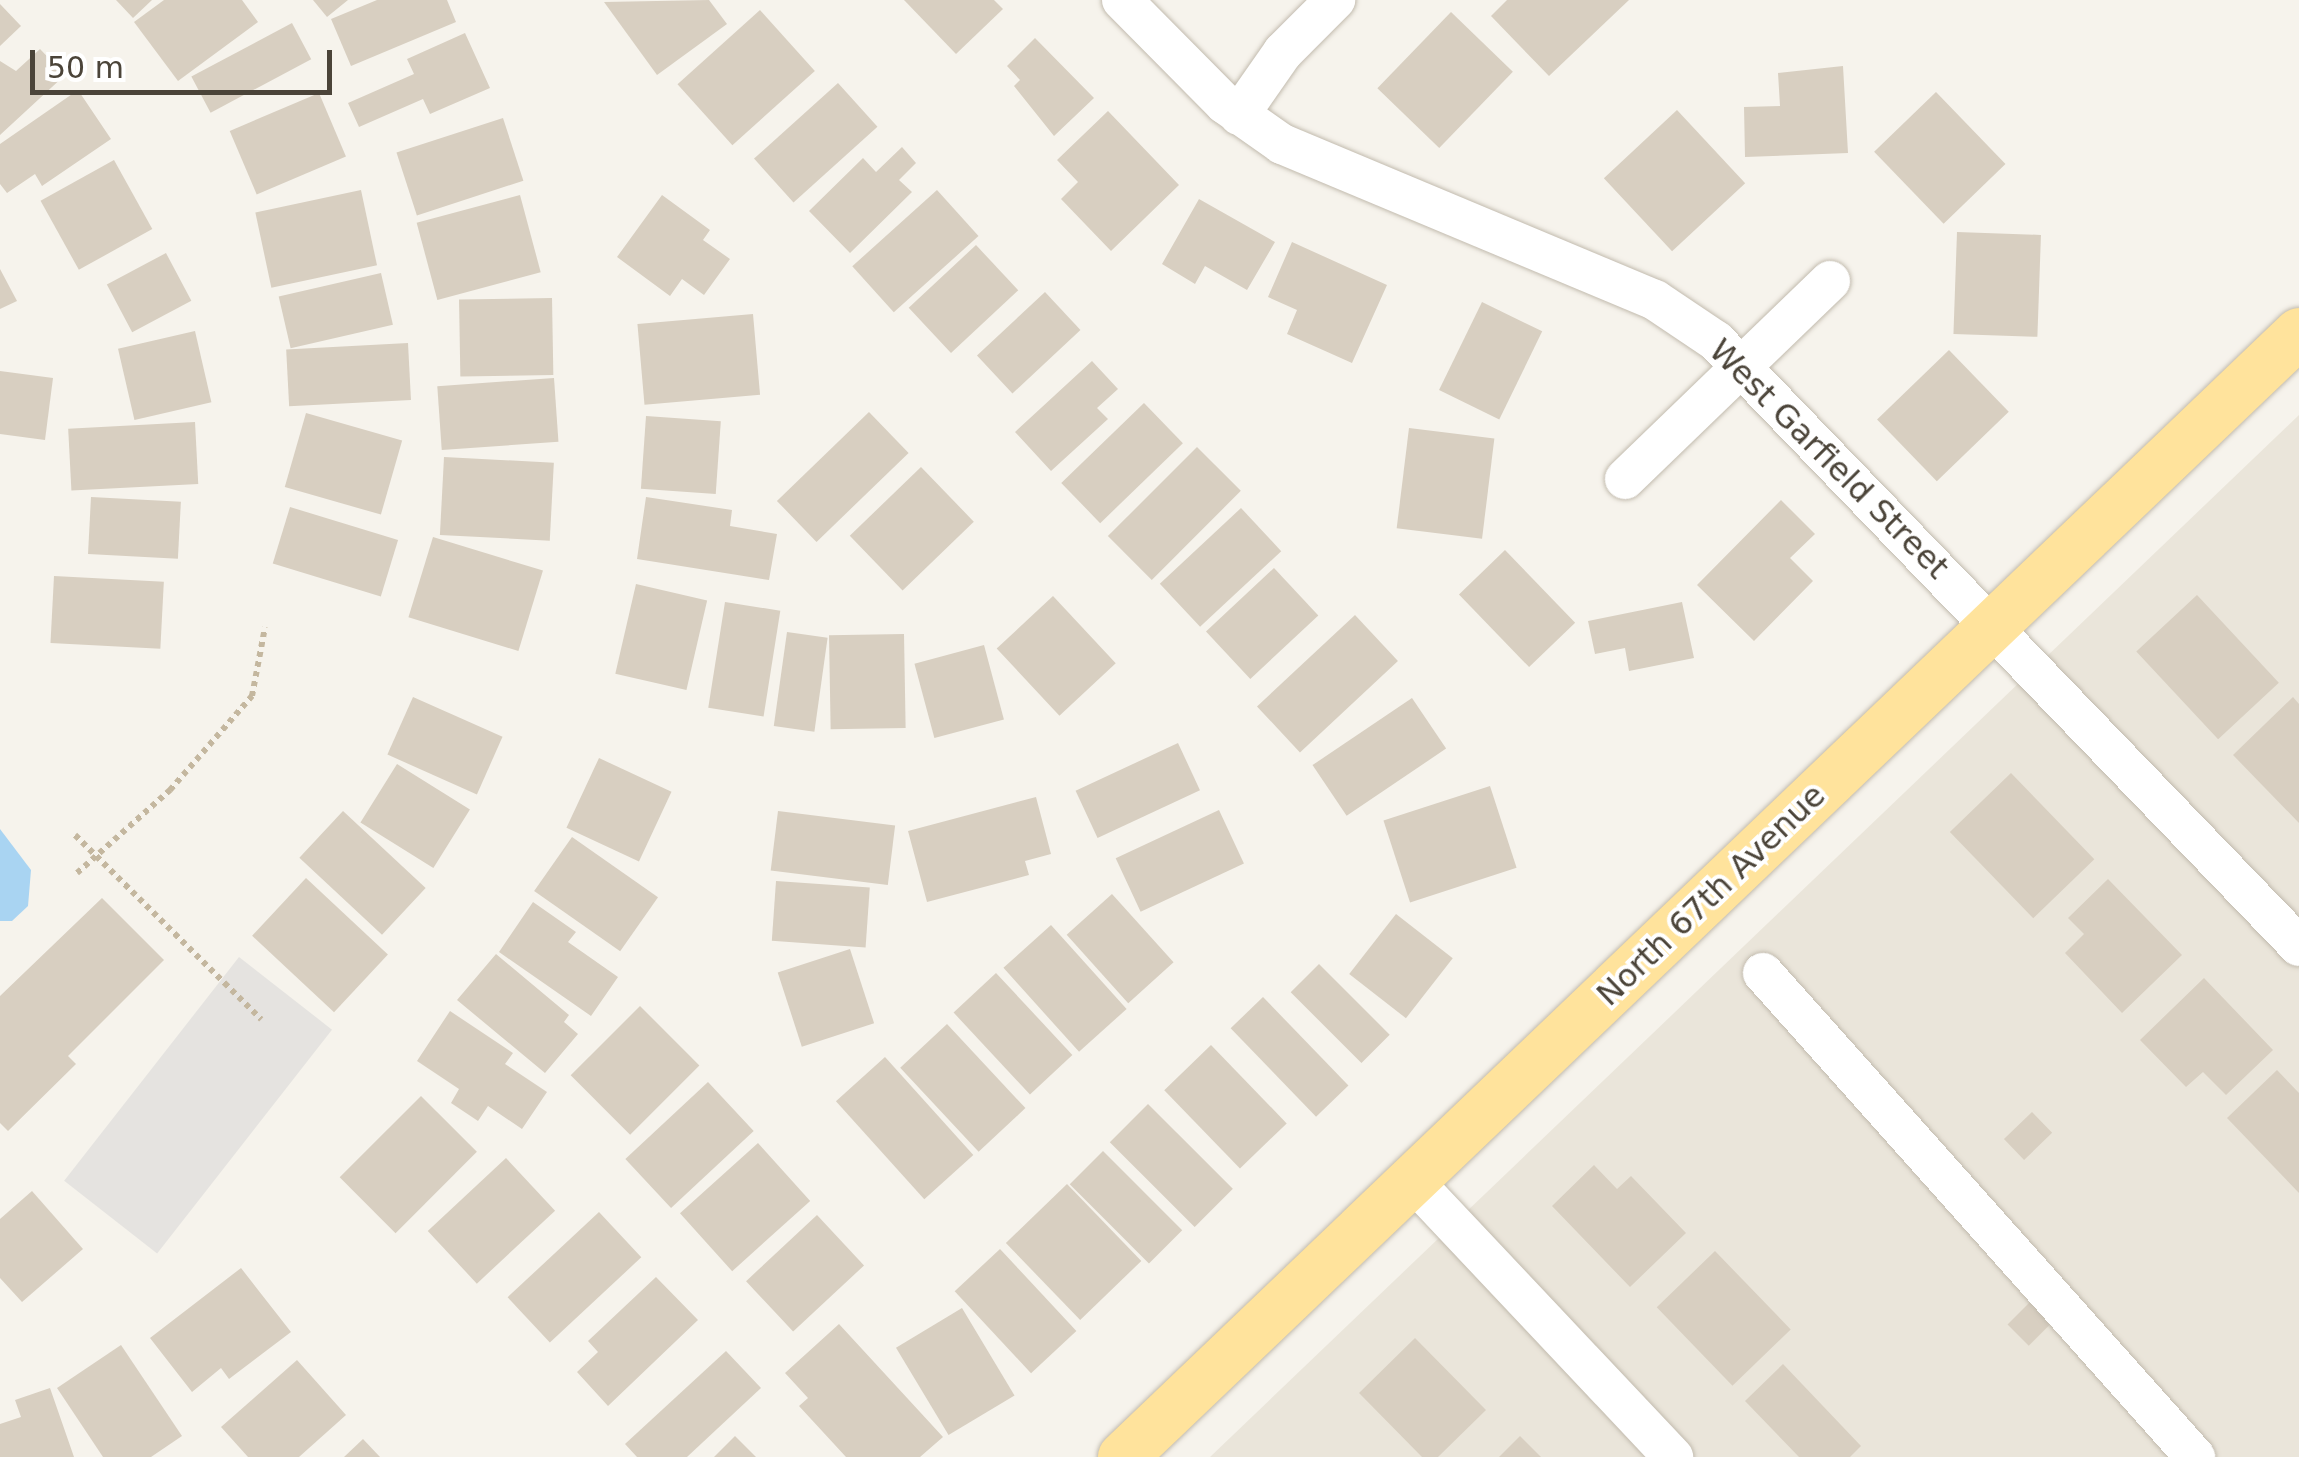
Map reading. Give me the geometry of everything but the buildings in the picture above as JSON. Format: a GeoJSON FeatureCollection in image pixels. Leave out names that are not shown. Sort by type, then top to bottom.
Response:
{"type":"FeatureCollection","features":[{"type":"Feature","properties":{"kind":"main road","name":"North 67th Avenue"},"geometry":{"type":"LineString","coordinates":[[1123,1457],[2299,333]]}},
{"type":"Feature","properties":{"kind":"street","name":"West Garfield Street"},"geometry":{"type":"LineString","coordinates":[[1122,0],[1239,115],[1314,159],[1655,300],[1742,366],[2299,946]]}},
{"type":"Feature","properties":{"kind":"street"},"geometry":{"type":"LineString","coordinates":[[1239,115],[1283,52],[1334,0]]}},
{"type":"Feature","properties":{"kind":"street"},"geometry":{"type":"LineString","coordinates":[[1626,478],[1830,282]]}},
{"type":"Feature","properties":{"kind":"street"},"geometry":{"type":"LineString","coordinates":[[1763,974],[2195,1457]]}},
{"type":"Feature","properties":{"kind":"street"},"geometry":{"type":"LineString","coordinates":[[1412,1180],[1673,1457]]}},
{"type":"Feature","properties":{"kind":"path"},"geometry":{"type":"LineString","coordinates":[[77,873],[170,790],[252,696],[265,627]]}},
{"type":"Feature","properties":{"kind":"path"},"geometry":{"type":"LineString","coordinates":[[75,835],[261,1020]]}},
{"type":"Feature","properties":{"kind":"shaded area"},"geometry":{"type":"Polygon","coordinates":[[[2299,415],[2299,1457],[1210,1457],[2299,415]]]}},
{"type":"Feature","properties":{"kind":"shaded area"},"geometry":{"type":"Polygon","coordinates":[[[239,957],[332,1030],[157,1253],[64,1181],[239,957]]]}},
{"type":"Feature","properties":{"kind":"water"},"geometry":{"type":"Polygon","coordinates":[[[0,829],[31,870],[28,906],[12,921],[0,921],[0,829]]]}}]}
